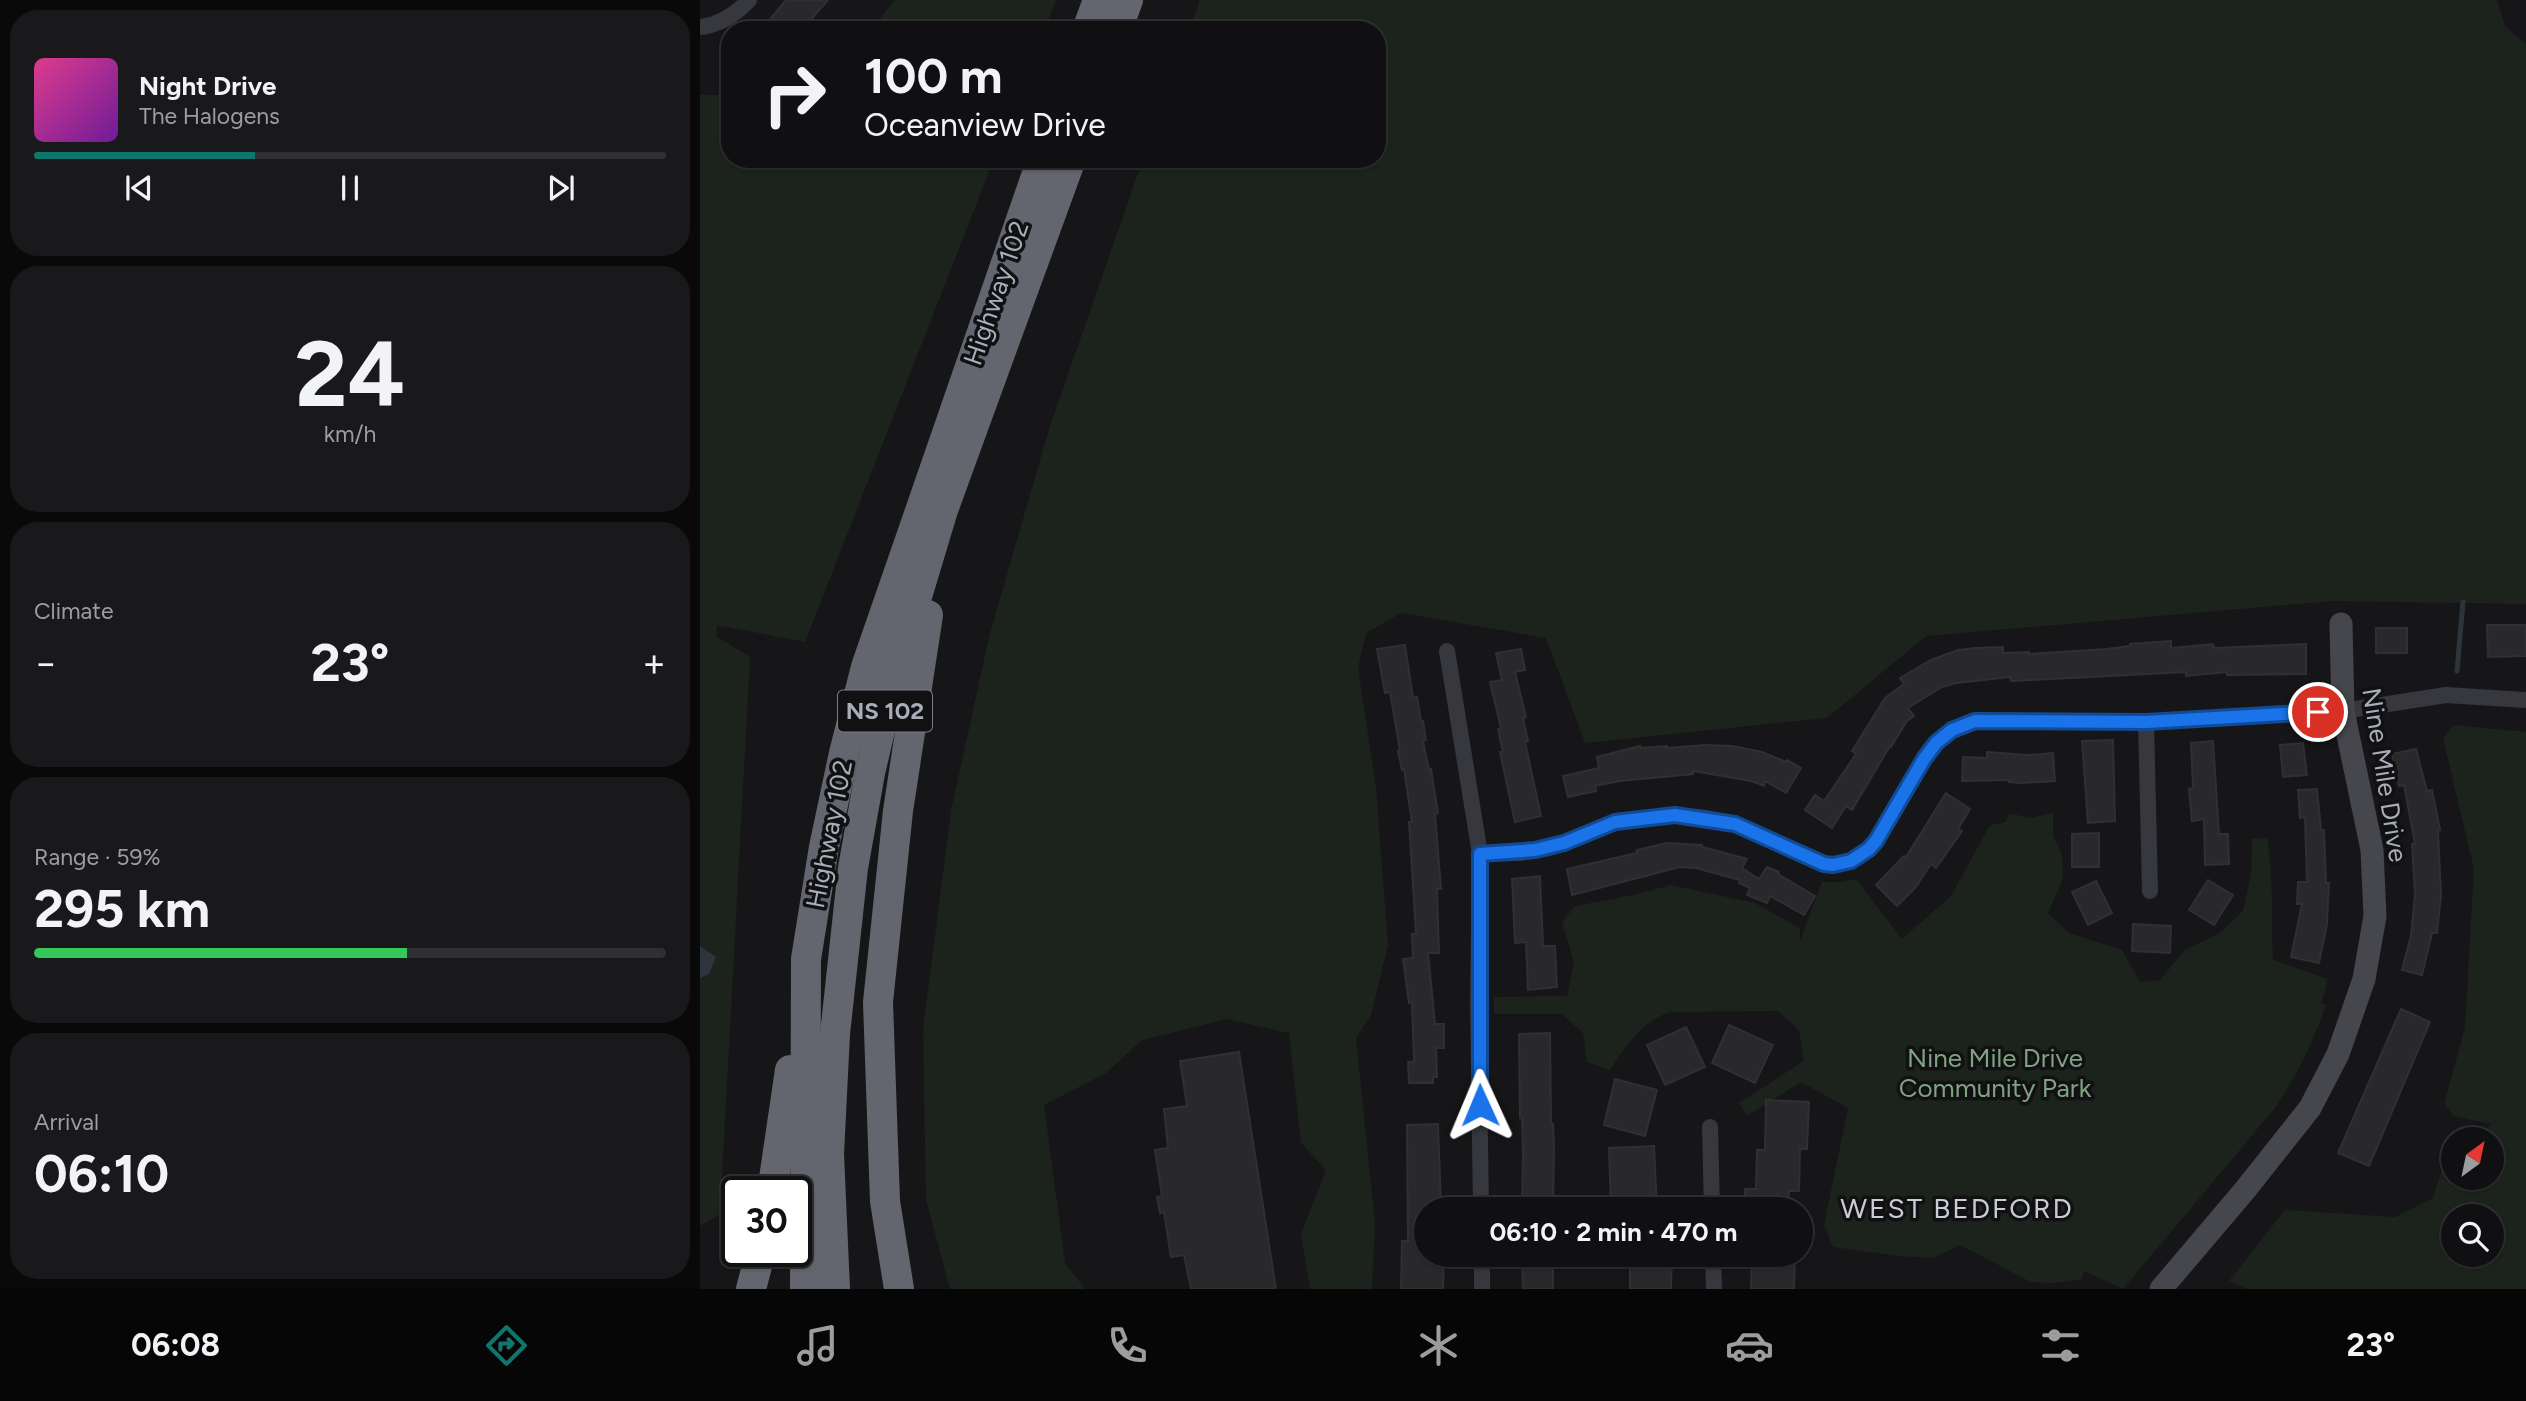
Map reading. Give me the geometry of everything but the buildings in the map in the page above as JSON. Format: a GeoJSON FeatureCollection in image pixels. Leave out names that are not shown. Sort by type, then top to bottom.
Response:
{"type":"FeatureCollection","features":[{"type":"Feature","properties":{"kind":"highway"},"geometry":{"type":"LineString","coordinates":[[1090,21],[1098,0]]}},
{"type":"Feature","properties":{"kind":"highway"},"geometry":{"type":"LineString","coordinates":[[1120,21],[1128,0]]}},
{"type":"Feature","properties":{"kind":"highway","name":"Highway 102"},"geometry":{"type":"LineString","coordinates":[[804,1289],[806,959],[824,847],[866,667],[1039,168]]}},
{"type":"Feature","properties":{"kind":"highway","name":"Highway 102"},"geometry":{"type":"LineString","coordinates":[[835,1289],[830,1154],[835,1034],[853,867],[870,773],[891,683],[943,510],[1067,168]]}},
{"type":"Feature","properties":{"kind":"highway"},"geometry":{"type":"LineString","coordinates":[[899,1289],[885,1200],[878,1002],[898,811],[943,510]]}},
{"type":"Feature","properties":{"kind":"highway"},"geometry":{"type":"LineString","coordinates":[[774,1176],[806,959]]}},
{"type":"Feature","properties":{"kind":"highway"},"geometry":{"type":"LineString","coordinates":[[751,1289],[757,1267]]}},
{"type":"Feature","properties":{"kind":"street"},"geometry":{"type":"LineString","coordinates":[[722,21],[749,0]]}},
{"type":"Feature","properties":{"kind":"street"},"geometry":{"type":"LineString","coordinates":[[700,27],[721,21]]}},
{"type":"Feature","properties":{"kind":"street","name":"Nine Mile Drive"},"geometry":{"type":"LineString","coordinates":[[2161,1289],[2310,1108],[2338,1054],[2364,979],[2375,916],[2372,850],[2343,711],[2341,624]]}},
{"type":"Feature","properties":{"kind":"street"},"geometry":{"type":"LineString","coordinates":[[1447,651],[1480,854],[1478,1002],[1481,1197]]}},
{"type":"Feature","properties":{"kind":"street"},"geometry":{"type":"LineString","coordinates":[[1480,854],[1535,850],[1564,843],[1615,822],[1675,815],[1735,824],[1814,861],[1833,865],[1851,861],[1869,849],[1886,826],[1928,752],[1942,737],[1964,725],[1987,720],[2146,722],[2343,711],[2446,695],[2526,701]]}},
{"type":"Feature","properties":{"kind":"street"},"geometry":{"type":"LineString","coordinates":[[2146,722],[2150,891]]}},
{"type":"Feature","properties":{"kind":"street"},"geometry":{"type":"LineString","coordinates":[[1710,1127],[1712,1197]]}},
{"type":"Feature","properties":{"kind":"street"},"geometry":{"type":"LineString","coordinates":[[1482,1267],[1482,1289]]}},
{"type":"Feature","properties":{"kind":"street"},"geometry":{"type":"LineString","coordinates":[[1713,1267],[1714,1289]]}},
{"type":"Feature","properties":{"kind":"green space"},"geometry":{"type":"Polygon","coordinates":[[[895,0],[1056,0],[1048,21],[878,21],[895,0]]]}},
{"type":"Feature","properties":{"kind":"green space"},"geometry":{"type":"Polygon","coordinates":[[[1200,0],[2497,0],[2505,26],[2526,44],[2526,604],[2333,601],[1926,636],[1827,718],[1585,743],[1546,638],[1401,613],[1366,633],[1358,668],[1376,788],[1388,945],[1371,1015],[1356,1038],[1375,1223],[1372,1289],[1310,1289],[1301,1234],[1326,1170],[1301,1143],[1289,1033],[1227,1019],[1142,1040],[1106,1073],[1044,1105],[1065,1263],[1085,1289],[950,1289],[926,1200],[923,1029],[951,811],[989,637],[1049,429],[1140,168],[1386,168],[1386,21],[1192,21],[1200,0]]]}},
{"type":"Feature","properties":{"kind":"green space"},"geometry":{"type":"Polygon","coordinates":[[[700,95],[721,95],[721,168],[990,168],[805,642],[717,625],[716,636],[750,657],[720,1214],[700,1226],[700,95]]]}},
{"type":"Feature","properties":{"kind":"green space"},"geometry":{"type":"Polygon","coordinates":[[[2454,725],[2526,732],[2526,1289],[2247,1289],[2229,1281],[2285,1210],[2395,1217],[2433,1198],[2441,1173],[2441,1190],[2504,1190],[2504,1127],[2489,1127],[2491,1124],[2454,1116],[2444,1104],[2465,1028],[2474,869],[2443,738],[2454,725]]]}},
{"type":"Feature","properties":{"kind":"green space","name":"Nine Mile Drive Community Park"},"geometry":{"type":"Polygon","coordinates":[[[2009,813],[2030,818],[2053,813],[2053,836],[2062,854],[2063,879],[2048,913],[2069,933],[2122,950],[2140,982],[2160,980],[2185,950],[2220,933],[2243,911],[2251,874],[2252,839],[2267,838],[2273,960],[2328,979],[2321,1004],[2326,1005],[2316,1032],[2275,1108],[2123,1289],[2084,1271],[2082,1279],[2055,1283],[2031,1282],[1960,1245],[1933,1258],[1833,1247],[1824,1225],[1848,1108],[1801,1082],[1747,1116],[1739,1103],[1804,1061],[1799,1030],[1778,1011],[1670,1012],[1643,1028],[1610,1070],[1587,1062],[1583,1033],[1564,1014],[1494,1014],[1494,997],[1567,996],[1574,962],[1562,922],[1575,906],[1671,885],[1755,903],[1800,928],[1800,941],[1822,882],[1856,879],[1902,939],[1951,896],[1990,825],[2006,822],[2009,813]]]}},
{"type":"Feature","properties":{"kind":"shaded area"},"geometry":{"type":"Polygon","coordinates":[[[700,946],[716,957],[709,974],[700,978],[700,946]]]}},
{"type":"Feature","properties":{"kind":"waterway"},"geometry":{"type":"LineString","coordinates":[[2457,671],[2463,602]]}},
{"type":"Feature","properties":{"kind":"district","name":"WEST BEDFORD"},"geometry":{"type":"Point","coordinates":[1957,1208]}},
{"type":"Feature","properties":{"kind":"route"},"geometry":{"type":"LineString","coordinates":[[1480,1105],[1480,854],[1520,853],[1549,848],[1615,822],[1675,815],[1735,824],[1814,861],[1833,865],[1851,861],[1869,849],[1886,826],[1928,752],[1952,730],[1975,721],[2146,722],[2318,712]]}}]}
